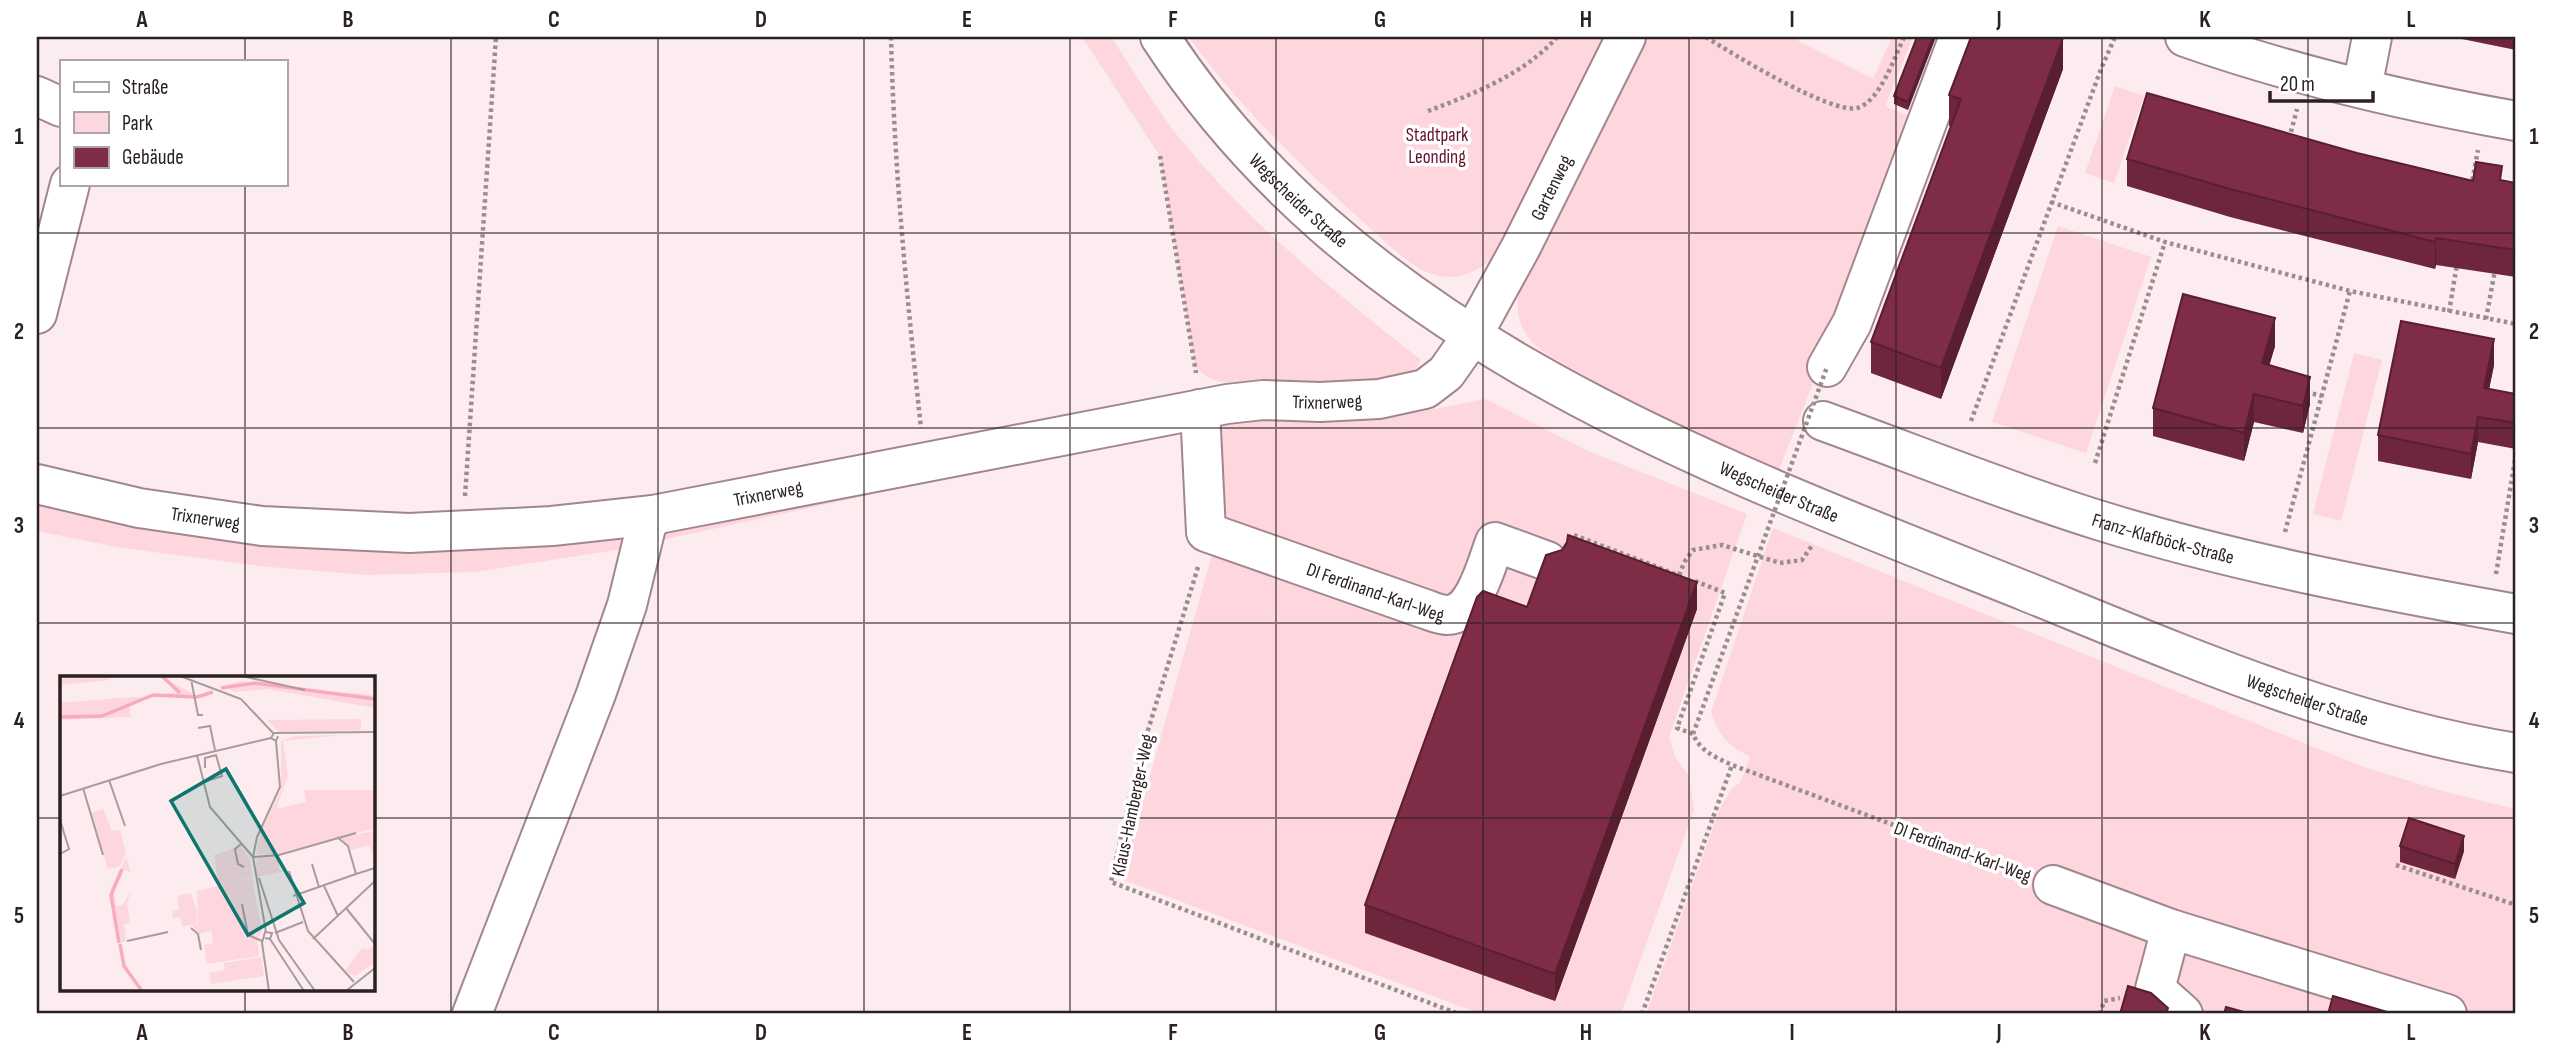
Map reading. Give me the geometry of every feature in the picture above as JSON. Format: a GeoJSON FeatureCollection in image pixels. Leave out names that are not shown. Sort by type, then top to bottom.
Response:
{"type":"FeatureCollection","features":[{"type":"Feature","properties":{"kind":"street","name":"Wegscheider Straße"},"geometry":{"type":"LineString","coordinates":[[1160,37],[1225,123],[1295,197],[1343,242],[1403,290],[1509,360],[1610,415],[1732,472],[2249,681],[2414,732],[2516,753]]}},
{"type":"Feature","properties":{"kind":"street","name":"Gartenweg"},"geometry":{"type":"LineString","coordinates":[[1472,336],[1521,247],[1626,37]]}},
{"type":"Feature","properties":{"kind":"street"},"geometry":{"type":"LineString","coordinates":[[1827,367],[1852,323],[1959,37]]}},
{"type":"Feature","properties":{"kind":"street"},"geometry":{"type":"LineString","coordinates":[[2185,37],[2362,89],[2422,104],[2516,121]]}},
{"type":"Feature","properties":{"kind":"street"},"geometry":{"type":"LineString","coordinates":[[2362,89],[2372,37]]}},
{"type":"Feature","properties":{"kind":"street"},"geometry":{"type":"LineString","coordinates":[[37,96],[60,107]]}},
{"type":"Feature","properties":{"kind":"street"},"geometry":{"type":"LineString","coordinates":[[37,314],[69,186]]}},
{"type":"Feature","properties":{"kind":"street","name":"Trixnerweg"},"geometry":{"type":"LineString","coordinates":[[37,484],[139,508],[262,526],[346,531],[463,532],[552,526],[653,515],[1200,409],[1263,400],[1320,402],[1398,397],[1425,389],[1446,373],[1472,336]]}},
{"type":"Feature","properties":{"kind":"street"},"geometry":{"type":"LineString","coordinates":[[1200,409],[1206,532]]}},
{"type":"Feature","properties":{"kind":"street","name":"Franz-Klafböck-Straße"},"geometry":{"type":"LineString","coordinates":[[1823,421],[2096,519],[2177,542],[2276,566],[2503,612]]}},
{"type":"Feature","properties":{"kind":"street"},"geometry":{"type":"LineString","coordinates":[[472,1014],[596,694],[627,605],[646,527],[653,515]]}},
{"type":"Feature","properties":{"kind":"street","name":"DI Ferdinand-Karl-Weg"},"geometry":{"type":"LineString","coordinates":[[1206,532],[1425,610],[1449,615],[1462,609],[1472,599],[1495,542],[1547,561]]}},
{"type":"Feature","properties":{"kind":"street","name":"DI Ferdinand-Karl-Weg"},"geometry":{"type":"LineString","coordinates":[[2053,885],[2171,929],[2447,1014]]}},
{"type":"Feature","properties":{"kind":"street"},"geometry":{"type":"LineString","coordinates":[[2171,929],[2155,989],[2183,1014]]}},
{"type":"Feature","properties":{"kind":"path"},"geometry":{"type":"LineString","coordinates":[[463,532],[496,37]]}},
{"type":"Feature","properties":{"kind":"path"},"geometry":{"type":"LineString","coordinates":[[891,37],[908,302],[924,462]]}},
{"type":"Feature","properties":{"kind":"path"},"geometry":{"type":"LineString","coordinates":[[1428,111],[1506,76],[1546,50],[1557,37]]}},
{"type":"Feature","properties":{"kind":"path"},"geometry":{"type":"LineString","coordinates":[[1706,37],[1768,75],[1828,102],[1857,108],[1866,103],[1881,87],[1904,37]]}},
{"type":"Feature","properties":{"kind":"path"},"geometry":{"type":"LineString","coordinates":[[1971,421],[2115,37]]}},
{"type":"Feature","properties":{"kind":"path"},"geometry":{"type":"LineString","coordinates":[[1160,156],[1195,367]]}},
{"type":"Feature","properties":{"kind":"path"},"geometry":{"type":"LineString","coordinates":[[2471,189],[2473,175]]}},
{"type":"Feature","properties":{"kind":"path"},"geometry":{"type":"LineString","coordinates":[[2052,202],[2165,242],[2350,291],[2516,324]]}},
{"type":"Feature","properties":{"kind":"path"},"geometry":{"type":"LineString","coordinates":[[2095,463],[2165,242]]}},
{"type":"Feature","properties":{"kind":"path"},"geometry":{"type":"LineString","coordinates":[[2449,312],[2459,257]]}},
{"type":"Feature","properties":{"kind":"path"},"geometry":{"type":"LineString","coordinates":[[2486,319],[2496,264]]}},
{"type":"Feature","properties":{"kind":"path"},"geometry":{"type":"LineString","coordinates":[[2276,566],[2350,291]]}},
{"type":"Feature","properties":{"kind":"path"},"geometry":{"type":"LineString","coordinates":[[1547,561],[1559,529],[1725,593],[1677,728],[1692,734],[1827,367]]}},
{"type":"Feature","properties":{"kind":"path"},"geometry":{"type":"LineString","coordinates":[[2299,390],[2322,396]]}},
{"type":"Feature","properties":{"kind":"path"},"geometry":{"type":"LineString","coordinates":[[2503,612],[2516,454]]}},
{"type":"Feature","properties":{"kind":"path","name":"Klaus-Hamberger-Weg"},"geometry":{"type":"LineString","coordinates":[[1206,532],[1203,551],[1137,766],[1111,882],[1459,1014]]}},
{"type":"Feature","properties":{"kind":"path"},"geometry":{"type":"LineString","coordinates":[[1679,575],[1693,550],[1722,545],[1780,563],[1802,560],[1817,538]]}},
{"type":"Feature","properties":{"kind":"path"},"geometry":{"type":"LineString","coordinates":[[1657,578],[1661,568]]}},
{"type":"Feature","properties":{"kind":"path","name":"DI Ferdinand-Karl-Weg"},"geometry":{"type":"LineString","coordinates":[[1692,734],[1710,755],[1732,765],[2053,885]]}},
{"type":"Feature","properties":{"kind":"path"},"geometry":{"type":"LineString","coordinates":[[1642,1014],[1732,765]]}},
{"type":"Feature","properties":{"kind":"path"},"geometry":{"type":"LineString","coordinates":[[2396,866],[2516,905]]}},
{"type":"Feature","properties":{"kind":"green space"},"geometry":{"type":"Polygon","coordinates":[[[1082,37],[1111,37],[1168,123],[1204,167],[1293,254],[1421,360],[1413,373],[1362,387],[1221,382],[1207,377],[1195,367],[1160,156],[1082,37]]]}},
{"type":"Feature","properties":{"kind":"green space","name":"Stadtpark Leonding"},"geometry":{"type":"Polygon","coordinates":[[[1189,37],[1614,37],[1505,249],[1470,273],[1451,277],[1429,273],[1414,265],[1346,206],[1250,112],[1189,37]]]}},
{"type":"Feature","properties":{"kind":"green space"},"geometry":{"type":"Polygon","coordinates":[[[1641,37],[1791,37],[1873,79],[1892,37],[1913,37],[1885,106],[1916,119],[1779,470],[1678,425],[1558,361],[1532,342],[1520,322],[1518,301],[1522,279],[1641,37]]]}},
{"type":"Feature","properties":{"kind":"green space"},"geometry":{"type":"Polygon","coordinates":[[[2115,86],[2144,96],[2114,183],[2085,173],[2115,86]]]}},
{"type":"Feature","properties":{"kind":"green space"},"geometry":{"type":"Polygon","coordinates":[[[2058,226],[2151,257],[2086,453],[1992,422],[2058,226]]]}},
{"type":"Feature","properties":{"kind":"green space"},"geometry":{"type":"Polygon","coordinates":[[[2354,353],[2382,360],[2341,521],[2313,514],[2354,353]]]}},
{"type":"Feature","properties":{"kind":"green space"},"geometry":{"type":"Polygon","coordinates":[[[1486,399],[1588,451],[1747,514],[1669,737],[1675,757],[1689,776],[1694,810],[1621,1014],[1481,1014],[1121,879],[1222,519],[1219,436],[1224,424],[1236,419],[1384,419],[1486,399]]]}},
{"type":"Feature","properties":{"kind":"green space"},"geometry":{"type":"Polygon","coordinates":[[[952,477],[616,550],[475,572],[366,575],[269,567],[122,548],[37,531],[37,505],[72,514],[159,528],[370,550],[482,549],[621,537],[952,477]]]}},
{"type":"Feature","properties":{"kind":"green space"},"geometry":{"type":"Polygon","coordinates":[[[1773,528],[2361,766],[2442,791],[2516,809],[2516,1014],[1646,1014],[1720,808],[1732,788],[1740,783],[1750,757],[1725,739],[1711,712],[1773,528]]]}},
{"type":"Feature","properties":{"kind":"building"},"geometry":{"type":"Polygon","coordinates":[[[1917,37],[1933,37],[1908,102],[1894,96],[1917,37]]]}},
{"type":"Feature","properties":{"kind":"building"},"geometry":{"type":"Polygon","coordinates":[[[1971,37],[2063,38],[1941,368],[1871,342],[1961,99],[1949,95],[1971,37]]]}},
{"type":"Feature","properties":{"kind":"building"},"geometry":{"type":"Polygon","coordinates":[[[2147,93],[2357,153],[2473,181],[2476,162],[2502,166],[2500,180],[2516,183],[2516,250],[2436,238],[2435,242],[2230,189],[2127,159],[2147,93]]]}},
{"type":"Feature","properties":{"kind":"building"},"geometry":{"type":"Polygon","coordinates":[[[2183,294],[2275,318],[2262,363],[2310,377],[2303,406],[2254,394],[2244,433],[2153,408],[2183,294]]]}},
{"type":"Feature","properties":{"kind":"building"},"geometry":{"type":"Polygon","coordinates":[[[2401,321],[2494,339],[2484,388],[2516,394],[2516,423],[2478,417],[2471,454],[2378,435],[2401,321]]]}},
{"type":"Feature","properties":{"kind":"building"},"geometry":{"type":"Polygon","coordinates":[[[1568,535],[1697,582],[1555,974],[1365,905],[1477,597],[1483,591],[1527,607],[1546,555],[1562,550],[1568,535]]]}},
{"type":"Feature","properties":{"kind":"building"},"geometry":{"type":"Polygon","coordinates":[[[2409,818],[2464,836],[2455,864],[2400,846],[2409,818]]]}},
{"type":"Feature","properties":{"kind":"building"},"geometry":{"type":"Polygon","coordinates":[[[2128,986],[2151,993],[2168,1008],[2166,1014],[2120,1014],[2128,986]]]}},
{"type":"Feature","properties":{"kind":"building"},"geometry":{"type":"Polygon","coordinates":[[[2333,996],[2394,1014],[2328,1014],[2333,996]]]}},
{"type":"Feature","properties":{"kind":"building"},"geometry":{"type":"Polygon","coordinates":[[[2226,1007],[2251,1014],[2224,1014],[2226,1007]]]}}]}
